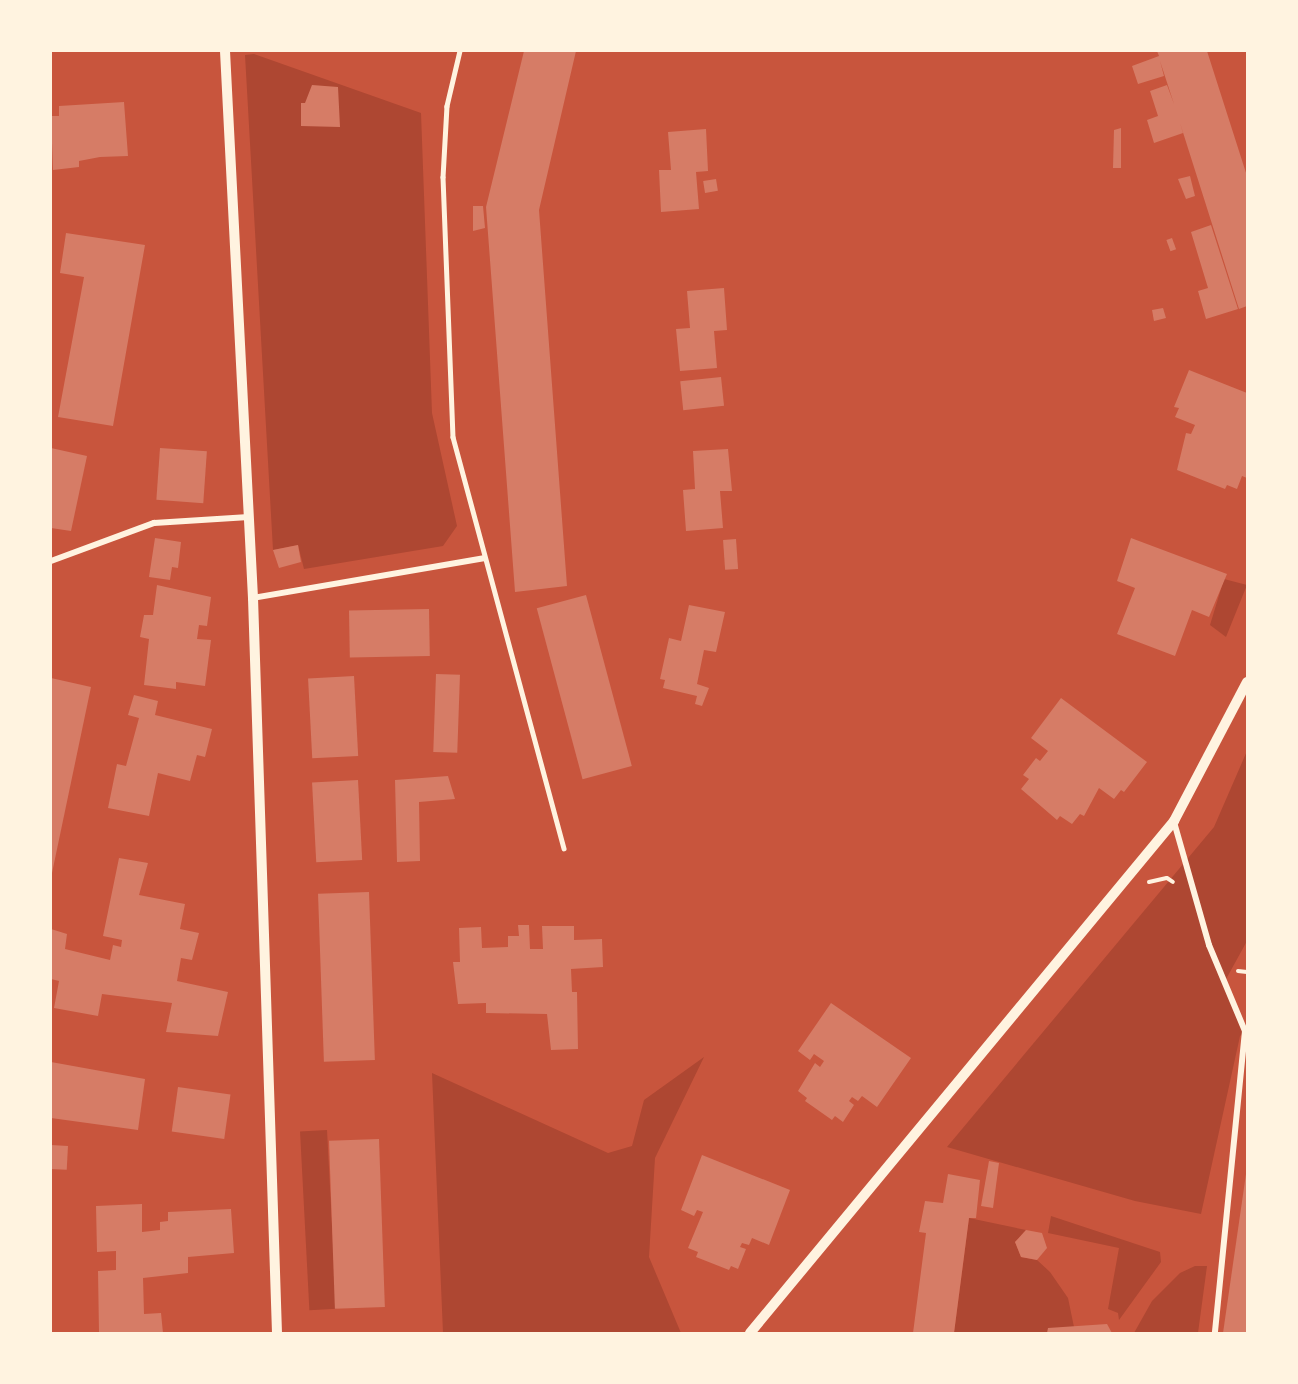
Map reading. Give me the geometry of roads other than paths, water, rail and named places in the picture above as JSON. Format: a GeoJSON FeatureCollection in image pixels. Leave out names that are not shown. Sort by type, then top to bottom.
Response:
{"type":"FeatureCollection","features":[{"type":"Feature","properties":{"kind":"street"},"geometry":{"type":"LineString","coordinates":[[225,51],[253,598],[277,1333]]}},
{"type":"Feature","properties":{"kind":"street"},"geometry":{"type":"LineString","coordinates":[[51,561],[154,523],[249,517]]}},
{"type":"Feature","properties":{"kind":"street"},"geometry":{"type":"LineString","coordinates":[[253,598],[484,558]]}},
{"type":"Feature","properties":{"kind":"street"},"geometry":{"type":"LineString","coordinates":[[750,1333],[1174,821],[1247,682]]}},
{"type":"Feature","properties":{"kind":"street"},"geometry":{"type":"LineString","coordinates":[[1174,821],[1209,945],[1246,1029],[1215,1333]]}},
{"type":"Feature","properties":{"kind":"lane"},"geometry":{"type":"LineString","coordinates":[[460,51],[447,106],[443,177],[453,436],[484,558],[564,848]]}}]}
